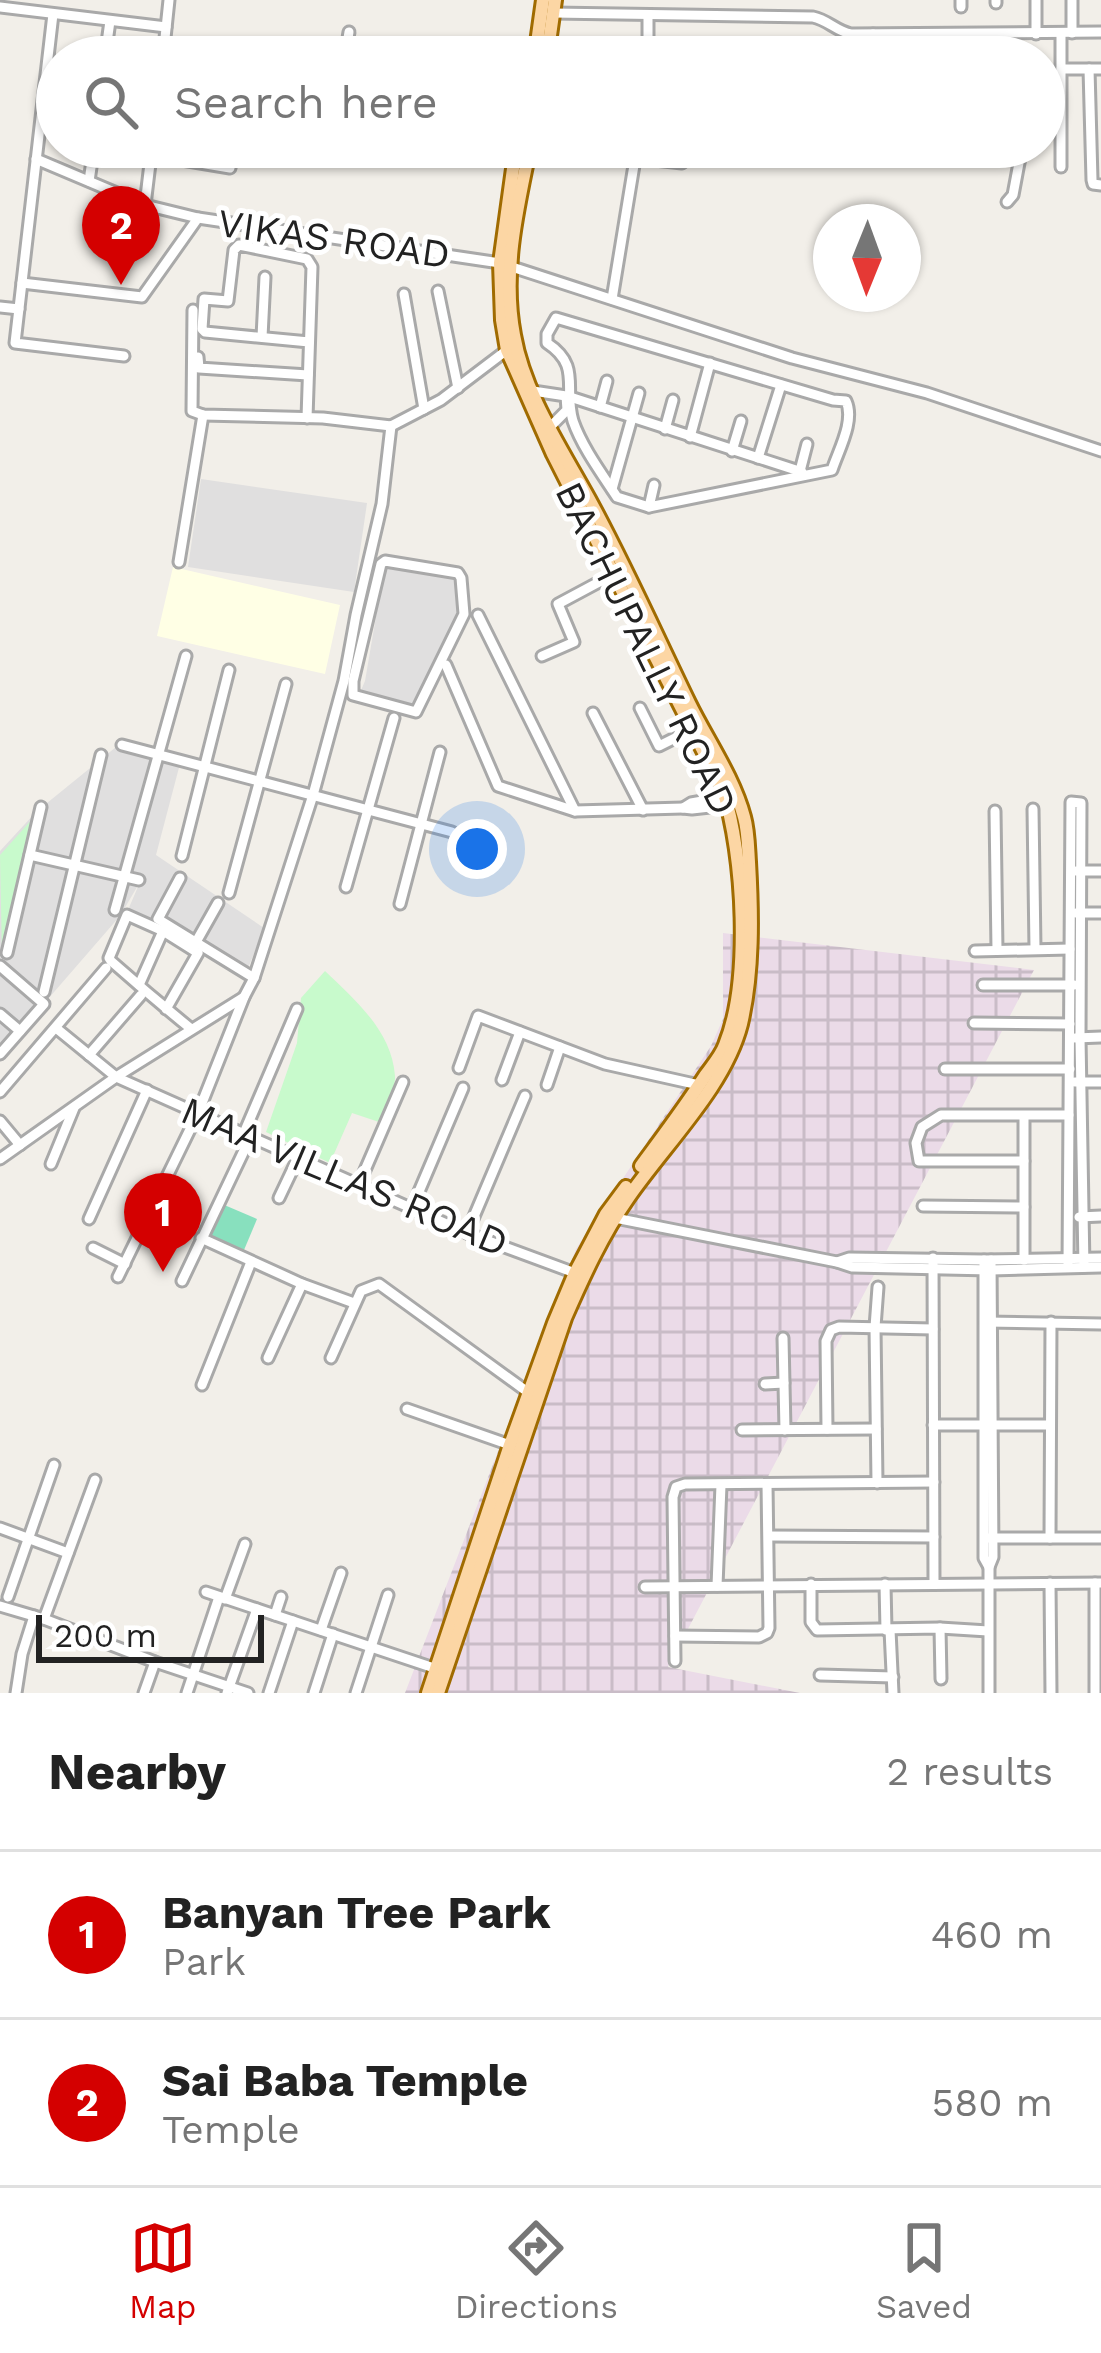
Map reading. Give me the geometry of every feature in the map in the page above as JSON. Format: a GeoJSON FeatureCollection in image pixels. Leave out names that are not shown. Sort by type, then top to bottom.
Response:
{"type":"FeatureCollection","features":[{"type":"Feature","properties":{"kind":"main road"},"geometry":{"type":"LineString","coordinates":[[538,36],[543,0]]}},
{"type":"Feature","properties":{"kind":"main road"},"geometry":{"type":"LineString","coordinates":[[550,36],[554,6]]}},
{"type":"Feature","properties":{"kind":"main road"},"geometry":{"type":"LineString","coordinates":[[504,264],[513,168]]}},
{"type":"Feature","properties":{"kind":"main road"},"geometry":{"type":"LineString","coordinates":[[504,264],[528,168]]}},
{"type":"Feature","properties":{"kind":"main road","name":"BACHUPALLY ROAD"},"geometry":{"type":"LineString","coordinates":[[438,1693],[551,1357],[582,1280],[615,1218],[732,1052],[748,980],[746,827],[732,785],[507,350],[502,320],[504,264]]}},
{"type":"Feature","properties":{"kind":"main road","name":"BACHUPALLY ROAD"},"geometry":{"type":"LineString","coordinates":[[428,1693],[510,1445],[575,1273],[606,1214],[724,1048],[739,985],[739,855],[726,801],[614,574],[533,391],[514,341],[504,264]]}},
{"type":"Feature","properties":{"kind":"street"},"geometry":{"type":"LineString","coordinates":[[165,36],[169,0]]}},
{"type":"Feature","properties":{"kind":"street"},"geometry":{"type":"LineString","coordinates":[[627,0],[627,15]]}},
{"type":"Feature","properties":{"kind":"street"},"geometry":{"type":"LineString","coordinates":[[683,0],[683,15]]}},
{"type":"Feature","properties":{"kind":"street"},"geometry":{"type":"LineString","coordinates":[[1036,0],[1036,34]]}},
{"type":"Feature","properties":{"kind":"street"},"geometry":{"type":"LineString","coordinates":[[1065,40],[1072,0]]}},
{"type":"Feature","properties":{"kind":"street"},"geometry":{"type":"LineString","coordinates":[[554,6],[648,16],[813,17],[836,31],[873,34],[1101,32]]}},
{"type":"Feature","properties":{"kind":"street"},"geometry":{"type":"LineString","coordinates":[[0,7],[166,27]]}},
{"type":"Feature","properties":{"kind":"street"},"geometry":{"type":"LineString","coordinates":[[50,36],[52,14]]}},
{"type":"Feature","properties":{"kind":"street"},"geometry":{"type":"LineString","coordinates":[[648,16],[648,36]]}},
{"type":"Feature","properties":{"kind":"street"},"geometry":{"type":"LineString","coordinates":[[108,36],[110,21]]}},
{"type":"Feature","properties":{"kind":"street"},"geometry":{"type":"LineString","coordinates":[[348,36],[349,32]]}},
{"type":"Feature","properties":{"kind":"street"},"geometry":{"type":"LineString","coordinates":[[1095,69],[1092,180],[1101,185]]}},
{"type":"Feature","properties":{"kind":"street"},"geometry":{"type":"LineString","coordinates":[[36,159],[15,344],[124,356]]}},
{"type":"Feature","properties":{"kind":"street","name":"VIKAS ROAD"},"geometry":{"type":"LineString","coordinates":[[58,168],[145,205],[198,218],[504,264],[792,358],[927,393],[1101,451]]}},
{"type":"Feature","properties":{"kind":"street"},"geometry":{"type":"LineString","coordinates":[[89,181],[91,168]]}},
{"type":"Feature","properties":{"kind":"street"},"geometry":{"type":"LineString","coordinates":[[145,205],[150,168]]}},
{"type":"Feature","properties":{"kind":"street"},"geometry":{"type":"LineString","coordinates":[[612,299],[633,168]]}},
{"type":"Feature","properties":{"kind":"street"},"geometry":{"type":"LineString","coordinates":[[1007,202],[1018,168]]}},
{"type":"Feature","properties":{"kind":"street"},"geometry":{"type":"LineString","coordinates":[[22,283],[142,297],[198,218]]}},
{"type":"Feature","properties":{"kind":"street"},"geometry":{"type":"LineString","coordinates":[[307,418],[312,268],[307,259],[239,245],[234,250],[229,302],[204,299],[202,329],[309,341]]}},
{"type":"Feature","properties":{"kind":"street"},"geometry":{"type":"LineString","coordinates":[[262,337],[265,277]]}},
{"type":"Feature","properties":{"kind":"street"},"geometry":{"type":"LineString","coordinates":[[438,291],[458,388]]}},
{"type":"Feature","properties":{"kind":"street"},"geometry":{"type":"LineString","coordinates":[[404,294],[424,409]]}},
{"type":"Feature","properties":{"kind":"street"},"geometry":{"type":"LineString","coordinates":[[0,307],[19,309]]}},
{"type":"Feature","properties":{"kind":"street"},"geometry":{"type":"LineString","coordinates":[[193,310],[192,411],[203,415],[391,426],[458,388],[507,350]]}},
{"type":"Feature","properties":{"kind":"street"},"geometry":{"type":"LineString","coordinates":[[550,428],[567,410],[568,396],[570,369],[562,352],[548,343],[547,334],[556,318],[846,401],[850,408],[832,470],[649,507],[617,497],[575,426],[568,396]]}},
{"type":"Feature","properties":{"kind":"street"},"geometry":{"type":"LineString","coordinates":[[295,346],[201,337],[198,364],[199,368],[308,375]]}},
{"type":"Feature","properties":{"kind":"street"},"geometry":{"type":"LineString","coordinates":[[690,437],[710,363]]}},
{"type":"Feature","properties":{"kind":"street"},"geometry":{"type":"LineString","coordinates":[[600,407],[607,381]]}},
{"type":"Feature","properties":{"kind":"street"},"geometry":{"type":"LineString","coordinates":[[758,458],[781,385]]}},
{"type":"Feature","properties":{"kind":"street"},"geometry":{"type":"LineString","coordinates":[[533,391],[568,396],[804,472]]}},
{"type":"Feature","properties":{"kind":"street"},"geometry":{"type":"LineString","coordinates":[[612,489],[639,393]]}},
{"type":"Feature","properties":{"kind":"street"},"geometry":{"type":"LineString","coordinates":[[665,429],[673,400]]}},
{"type":"Feature","properties":{"kind":"street"},"geometry":{"type":"LineString","coordinates":[[179,562],[203,415]]}},
{"type":"Feature","properties":{"kind":"street"},"geometry":{"type":"LineString","coordinates":[[732,451],[741,422]]}},
{"type":"Feature","properties":{"kind":"street"},"geometry":{"type":"LineString","coordinates":[[118,1277],[197,1116],[254,978],[348,681],[369,618],[381,564],[458,574],[464,614],[419,711],[353,695],[348,681],[356,615],[385,491],[391,426]]}},
{"type":"Feature","properties":{"kind":"street"},"geometry":{"type":"LineString","coordinates":[[804,472],[807,444]]}},
{"type":"Feature","properties":{"kind":"street"},"geometry":{"type":"LineString","coordinates":[[688,498],[694,482]]}},
{"type":"Feature","properties":{"kind":"street"},"geometry":{"type":"LineString","coordinates":[[649,507],[654,485]]}},
{"type":"Feature","properties":{"kind":"street"},"geometry":{"type":"LineString","coordinates":[[366,570],[379,573]]}},
{"type":"Feature","properties":{"kind":"street"},"geometry":{"type":"LineString","coordinates":[[542,656],[574,642],[558,604],[614,574]]}},
{"type":"Feature","properties":{"kind":"street"},"geometry":{"type":"LineString","coordinates":[[356,615],[369,618]]}},
{"type":"Feature","properties":{"kind":"street"},"geometry":{"type":"LineString","coordinates":[[478,615],[575,811]]}},
{"type":"Feature","properties":{"kind":"street"},"geometry":{"type":"LineString","coordinates":[[115,910],[186,656]]}},
{"type":"Feature","properties":{"kind":"street"},"geometry":{"type":"LineString","coordinates":[[446,665],[497,786],[575,811],[692,809],[726,801]]}},
{"type":"Feature","properties":{"kind":"street"},"geometry":{"type":"LineString","coordinates":[[182,856],[230,670]]}},
{"type":"Feature","properties":{"kind":"street"},"geometry":{"type":"LineString","coordinates":[[230,893],[286,684]]}},
{"type":"Feature","properties":{"kind":"street"},"geometry":{"type":"LineString","coordinates":[[640,708],[659,746],[693,728]]}},
{"type":"Feature","properties":{"kind":"street"},"geometry":{"type":"LineString","coordinates":[[593,713],[643,810]]}},
{"type":"Feature","properties":{"kind":"street"},"geometry":{"type":"LineString","coordinates":[[346,887],[394,718]]}},
{"type":"Feature","properties":{"kind":"street"},"geometry":{"type":"LineString","coordinates":[[122,745],[452,832]]}},
{"type":"Feature","properties":{"kind":"street"},"geometry":{"type":"LineString","coordinates":[[400,904],[440,752]]}},
{"type":"Feature","properties":{"kind":"street"},"geometry":{"type":"LineString","coordinates":[[44,992],[101,755]]}},
{"type":"Feature","properties":{"kind":"street"},"geometry":{"type":"LineString","coordinates":[[1076,802],[1075,1082],[1084,1263]]}},
{"type":"Feature","properties":{"kind":"street"},"geometry":{"type":"LineString","coordinates":[[7,953],[41,807]]}},
{"type":"Feature","properties":{"kind":"street"},"geometry":{"type":"LineString","coordinates":[[1033,809],[1035,950]]}},
{"type":"Feature","properties":{"kind":"street"},"geometry":{"type":"LineString","coordinates":[[995,811],[997,950]]}},
{"type":"Feature","properties":{"kind":"street"},"geometry":{"type":"LineString","coordinates":[[30,855],[139,880]]}},
{"type":"Feature","properties":{"kind":"street"},"geometry":{"type":"LineString","coordinates":[[1076,871],[1101,871]]}},
{"type":"Feature","properties":{"kind":"street"},"geometry":{"type":"LineString","coordinates":[[180,878],[158,919],[254,978]]}},
{"type":"Feature","properties":{"kind":"street"},"geometry":{"type":"LineString","coordinates":[[196,942],[218,903]]}},
{"type":"Feature","properties":{"kind":"street"},"geometry":{"type":"LineString","coordinates":[[1076,913],[1101,914]]}},
{"type":"Feature","properties":{"kind":"street"},"geometry":{"type":"LineString","coordinates":[[1068,1263],[1069,1115],[1075,1082],[1070,1069],[1075,985],[1070,949],[1076,913]]}},
{"type":"Feature","properties":{"kind":"street"},"geometry":{"type":"LineString","coordinates":[[166,1009],[198,953],[127,915],[109,958],[140,990],[190,1028]]}},
{"type":"Feature","properties":{"kind":"street"},"geometry":{"type":"LineString","coordinates":[[89,1054],[140,990],[163,931]]}},
{"type":"Feature","properties":{"kind":"street"},"geometry":{"type":"LineString","coordinates":[[975,951],[1070,949]]}},
{"type":"Feature","properties":{"kind":"street"},"geometry":{"type":"LineString","coordinates":[[0,966],[44,1004],[0,1054]]}},
{"type":"Feature","properties":{"kind":"street"},"geometry":{"type":"LineString","coordinates":[[0,1092],[106,968]]}},
{"type":"Feature","properties":{"kind":"street"},"geometry":{"type":"LineString","coordinates":[[983,985],[1075,985]]}},
{"type":"Feature","properties":{"kind":"street"},"geometry":{"type":"LineString","coordinates":[[0,1154],[244,997]]}},
{"type":"Feature","properties":{"kind":"street"},"geometry":{"type":"LineString","coordinates":[[182,1281],[248,1135],[297,1009]]}},
{"type":"Feature","properties":{"kind":"street"},"geometry":{"type":"LineString","coordinates":[[0,1014],[20,1031]]}},
{"type":"Feature","properties":{"kind":"street"},"geometry":{"type":"LineString","coordinates":[[459,1067],[478,1016],[605,1064],[699,1085]]}},
{"type":"Feature","properties":{"kind":"street"},"geometry":{"type":"LineString","coordinates":[[974,1023],[1070,1024]]}},
{"type":"Feature","properties":{"kind":"street","name":"MAA VILLAS ROAD"},"geometry":{"type":"LineString","coordinates":[[56,1028],[116,1077],[197,1116],[467,1233],[575,1273]]}},
{"type":"Feature","properties":{"kind":"street"},"geometry":{"type":"LineString","coordinates":[[502,1080],[520,1032]]}},
{"type":"Feature","properties":{"kind":"street"},"geometry":{"type":"LineString","coordinates":[[1075,1038],[1101,1037]]}},
{"type":"Feature","properties":{"kind":"street"},"geometry":{"type":"LineString","coordinates":[[547,1085],[560,1047]]}},
{"type":"Feature","properties":{"kind":"street"},"geometry":{"type":"LineString","coordinates":[[945,1069],[1070,1069]]}},
{"type":"Feature","properties":{"kind":"street"},"geometry":{"type":"LineString","coordinates":[[358,1184],[403,1082]]}},
{"type":"Feature","properties":{"kind":"street"},"geometry":{"type":"LineString","coordinates":[[1075,1082],[1101,1082]]}},
{"type":"Feature","properties":{"kind":"street"},"geometry":{"type":"LineString","coordinates":[[412,1208],[464,1088]]}},
{"type":"Feature","properties":{"kind":"street"},"geometry":{"type":"LineString","coordinates":[[89,1219],[147,1090]]}},
{"type":"Feature","properties":{"kind":"street"},"geometry":{"type":"LineString","coordinates":[[467,1233],[525,1096]]}},
{"type":"Feature","properties":{"kind":"street"},"geometry":{"type":"LineString","coordinates":[[51,1164],[75,1104]]}},
{"type":"Feature","properties":{"kind":"street"},"geometry":{"type":"LineString","coordinates":[[1024,1162],[920,1161],[916,1152],[922,1127],[941,1115],[1069,1115]]}},
{"type":"Feature","properties":{"kind":"street"},"geometry":{"type":"LineString","coordinates":[[1024,1115],[1024,1260]]}},
{"type":"Feature","properties":{"kind":"street"},"geometry":{"type":"LineString","coordinates":[[0,1121],[17,1143]]}},
{"type":"Feature","properties":{"kind":"street"},"geometry":{"type":"LineString","coordinates":[[279,1198],[298,1157]]}},
{"type":"Feature","properties":{"kind":"street"},"geometry":{"type":"LineString","coordinates":[[923,1206],[1024,1207]]}},
{"type":"Feature","properties":{"kind":"street"},"geometry":{"type":"LineString","coordinates":[[1067,1217],[1101,1216]]}},
{"type":"Feature","properties":{"kind":"street"},"geometry":{"type":"LineString","coordinates":[[615,1218],[837,1262],[849,1258],[988,1265],[1101,1263]]}},
{"type":"Feature","properties":{"kind":"street"},"geometry":{"type":"LineString","coordinates":[[201,1238],[354,1304]]}},
{"type":"Feature","properties":{"kind":"street"},"geometry":{"type":"LineString","coordinates":[[93,1248],[125,1264]]}},
{"type":"Feature","properties":{"kind":"street"},"geometry":{"type":"LineString","coordinates":[[988,1265],[1024,1260],[1068,1263]]}},
{"type":"Feature","properties":{"kind":"street"},"geometry":{"type":"LineString","coordinates":[[202,1385],[251,1262]]}},
{"type":"Feature","properties":{"kind":"street"},"geometry":{"type":"LineString","coordinates":[[933,1263],[934,1584]]}},
{"type":"Feature","properties":{"kind":"street"},"geometry":{"type":"LineString","coordinates":[[988,1265],[988,1538],[993,1557],[989,1568],[989,1693]]}},
{"type":"Feature","properties":{"kind":"street"},"geometry":{"type":"LineString","coordinates":[[268,1358],[302,1284]]}},
{"type":"Feature","properties":{"kind":"street"},"geometry":{"type":"LineString","coordinates":[[331,1358],[361,1291],[379,1285],[529,1393]]}},
{"type":"Feature","properties":{"kind":"street"},"geometry":{"type":"LineString","coordinates":[[877,1483],[878,1287]]}},
{"type":"Feature","properties":{"kind":"street"},"geometry":{"type":"LineString","coordinates":[[988,1322],[1101,1324]]}},
{"type":"Feature","properties":{"kind":"street"},"geometry":{"type":"LineString","coordinates":[[1050,1538],[1051,1322]]}},
{"type":"Feature","properties":{"kind":"street"},"geometry":{"type":"LineString","coordinates":[[826,1430],[828,1334],[839,1327],[933,1329]]}},
{"type":"Feature","properties":{"kind":"street"},"geometry":{"type":"LineString","coordinates":[[783,1338],[785,1430]]}},
{"type":"Feature","properties":{"kind":"street"},"geometry":{"type":"LineString","coordinates":[[765,1384],[784,1383]]}},
{"type":"Feature","properties":{"kind":"street"},"geometry":{"type":"LineString","coordinates":[[407,1409],[510,1445]]}},
{"type":"Feature","properties":{"kind":"street"},"geometry":{"type":"LineString","coordinates":[[933,1425],[1050,1425]]}},
{"type":"Feature","properties":{"kind":"street"},"geometry":{"type":"LineString","coordinates":[[742,1430],[876,1429]]}},
{"type":"Feature","properties":{"kind":"street"},"geometry":{"type":"LineString","coordinates":[[55,1465],[4,1602],[228,1690],[248,1693]]}},
{"type":"Feature","properties":{"kind":"street"},"geometry":{"type":"LineString","coordinates":[[16,1693],[22,1654],[95,1480]]}},
{"type":"Feature","properties":{"kind":"street"},"geometry":{"type":"LineString","coordinates":[[676,1661],[676,1487],[934,1482]]}},
{"type":"Feature","properties":{"kind":"street"},"geometry":{"type":"LineString","coordinates":[[675,1636],[759,1637],[767,1633],[767,1484]]}},
{"type":"Feature","properties":{"kind":"street"},"geometry":{"type":"LineString","coordinates":[[718,1586],[721,1485]]}},
{"type":"Feature","properties":{"kind":"street"},"geometry":{"type":"LineString","coordinates":[[0,1528],[68,1553]]}},
{"type":"Feature","properties":{"kind":"street"},"geometry":{"type":"LineString","coordinates":[[769,1536],[934,1537]]}},
{"type":"Feature","properties":{"kind":"street"},"geometry":{"type":"LineString","coordinates":[[988,1538],[1101,1538]]}},
{"type":"Feature","properties":{"kind":"street"},"geometry":{"type":"LineString","coordinates":[[187,1693],[245,1544]]}},
{"type":"Feature","properties":{"kind":"street"},"geometry":{"type":"LineString","coordinates":[[321,1630],[341,1573]]}},
{"type":"Feature","properties":{"kind":"street"},"geometry":{"type":"LineString","coordinates":[[1050,1583],[1051,1693]]}},
{"type":"Feature","properties":{"kind":"street"},"geometry":{"type":"LineString","coordinates":[[645,1587],[1098,1583],[1096,1693]]}},
{"type":"Feature","properties":{"kind":"street"},"geometry":{"type":"LineString","coordinates":[[811,1584],[812,1627],[823,1631],[988,1631]]}},
{"type":"Feature","properties":{"kind":"street"},"geometry":{"type":"LineString","coordinates":[[885,1584],[893,1693]]}},
{"type":"Feature","properties":{"kind":"street"},"geometry":{"type":"LineString","coordinates":[[206,1592],[437,1669]]}},
{"type":"Feature","properties":{"kind":"street"},"geometry":{"type":"LineString","coordinates":[[356,1693],[388,1594]]}},
{"type":"Feature","properties":{"kind":"street"},"geometry":{"type":"LineString","coordinates":[[275,1615],[281,1597]]}},
{"type":"Feature","properties":{"kind":"street"},"geometry":{"type":"LineString","coordinates":[[228,1690],[257,1609]]}},
{"type":"Feature","properties":{"kind":"street"},"geometry":{"type":"LineString","coordinates":[[269,1693],[293,1621]]}},
{"type":"Feature","properties":{"kind":"street"},"geometry":{"type":"LineString","coordinates":[[940,1628],[941,1679]]}},
{"type":"Feature","properties":{"kind":"street"},"geometry":{"type":"LineString","coordinates":[[314,1693],[333,1634]]}},
{"type":"Feature","properties":{"kind":"street"},"geometry":{"type":"LineString","coordinates":[[144,1693],[154,1662]]}},
{"type":"Feature","properties":{"kind":"street"},"geometry":{"type":"LineString","coordinates":[[820,1675],[893,1677]]}},
{"type":"Feature","properties":{"kind":"shaded area"},"geometry":{"type":"Polygon","coordinates":[[[201,479],[367,503],[354,592],[188,567],[201,479]]]}},
{"type":"Feature","properties":{"kind":"shaded area"},"geometry":{"type":"Polygon","coordinates":[[[385,564],[455,576],[460,614],[415,705],[359,695],[385,564]]]}},
{"type":"Feature","properties":{"kind":"shaded area"},"geometry":{"type":"Polygon","coordinates":[[[173,567],[340,605],[325,674],[157,636],[173,567]]]}},
{"type":"Feature","properties":{"kind":"shaded area"},"geometry":{"type":"Polygon","coordinates":[[[116,747],[181,760],[156,855],[264,928],[245,976],[128,910],[140,882],[120,916],[0,1061],[0,851],[36,812],[116,747]]]}},
{"type":"Feature","properties":{"kind":"shaded area"},"geometry":{"type":"Polygon","coordinates":[[[723,933],[1034,970],[668,1667],[800,1693],[405,1693],[576,1249],[711,1046],[723,1019],[723,933]]]}},
{"type":"Feature","properties":{"kind":"green space"},"geometry":{"type":"Polygon","coordinates":[[[35,816],[2,956],[0,855],[35,816]]]}},
{"type":"Feature","properties":{"kind":"green space"},"geometry":{"type":"Polygon","coordinates":[[[325,971],[379,1031],[395,1076],[379,1122],[352,1113],[330,1163],[266,1132],[297,1043],[301,998],[325,971]]]}},
{"type":"Feature","properties":{"kind":"green space"},"geometry":{"type":"Polygon","coordinates":[[[222,1204],[257,1219],[244,1250],[209,1235],[222,1204]]]}},
{"type":"Feature","properties":{"kind":"place","name":"Sai Baba Temple"},"geometry":{"type":"Point","coordinates":[121,285]}},
{"type":"Feature","properties":{"kind":"place","name":"Banyan Tree Park"},"geometry":{"type":"Point","coordinates":[163,1272]}}]}
